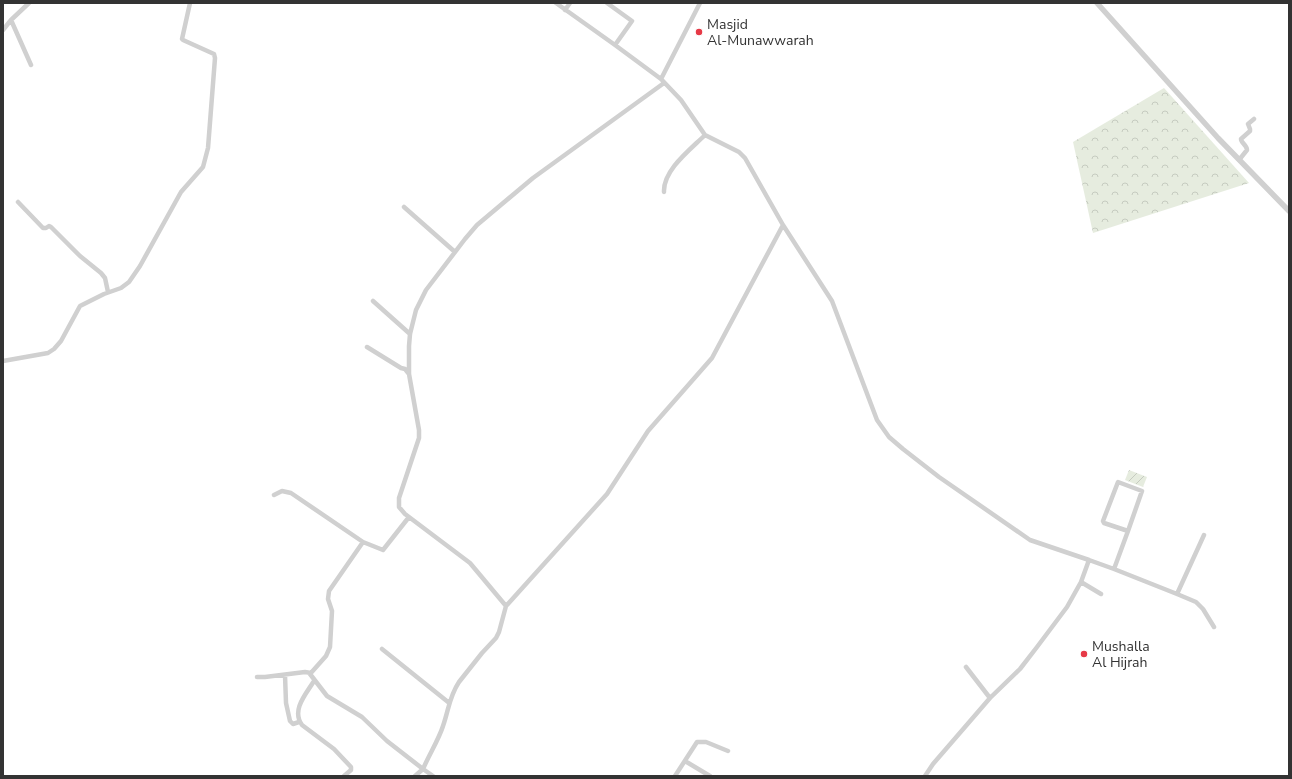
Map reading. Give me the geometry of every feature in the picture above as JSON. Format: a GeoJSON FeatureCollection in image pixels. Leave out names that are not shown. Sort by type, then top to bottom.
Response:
{"type":"FeatureCollection","features":[{"type":"Feature","properties":{"kind":"street"},"geometry":{"type":"LineString","coordinates":[[3,30],[29,3]]}},
{"type":"Feature","properties":{"kind":"street"},"geometry":{"type":"LineString","coordinates":[[3,361],[48,352],[54,349],[61,341],[78,308],[108,292],[121,288],[129,282],[140,266],[181,192],[204,163],[208,148],[215,58],[214,54],[183,40],[182,38],[190,3]]}},
{"type":"Feature","properties":{"kind":"street"},"geometry":{"type":"LineString","coordinates":[[556,3],[662,81],[681,100],[705,135],[743,155],[783,225],[832,301],[877,420],[889,437],[902,450],[1030,540],[1114,568],[1178,594],[1200,606],[1207,614],[1214,627]]}},
{"type":"Feature","properties":{"kind":"street"},"geometry":{"type":"LineString","coordinates":[[565,10],[570,3]]}},
{"type":"Feature","properties":{"kind":"street"},"geometry":{"type":"LineString","coordinates":[[607,3],[632,21],[615,45]]}},
{"type":"Feature","properties":{"kind":"street"},"geometry":{"type":"LineString","coordinates":[[506,606],[470,563],[408,518],[399,507],[399,498],[419,435],[409,374],[410,334],[416,310],[426,290],[477,225],[518,190],[662,81],[700,3]]}},
{"type":"Feature","properties":{"kind":"street"},"geometry":{"type":"LineString","coordinates":[[1097,3],[1218,138],[1289,211]]}},
{"type":"Feature","properties":{"kind":"street"},"geometry":{"type":"LineString","coordinates":[[11,20],[31,65]]}},
{"type":"Feature","properties":{"kind":"street"},"geometry":{"type":"LineString","coordinates":[[1239,160],[1247,150],[1241,139],[1250,131],[1248,124],[1254,119]]}},
{"type":"Feature","properties":{"kind":"street"},"geometry":{"type":"LineString","coordinates":[[664,192],[665,181],[671,171],[705,135]]}},
{"type":"Feature","properties":{"kind":"street"},"geometry":{"type":"LineString","coordinates":[[18,202],[43,228],[49,226],[51,227],[80,256],[101,273],[105,278],[108,292]]}},
{"type":"Feature","properties":{"kind":"street"},"geometry":{"type":"LineString","coordinates":[[404,207],[455,252]]}},
{"type":"Feature","properties":{"kind":"street"},"geometry":{"type":"LineString","coordinates":[[415,776],[423,769],[443,727],[448,702],[454,689],[498,635],[506,606],[607,494],[648,431],[712,358],[783,225]]}},
{"type":"Feature","properties":{"kind":"street"},"geometry":{"type":"LineString","coordinates":[[373,302],[410,334]]}},
{"type":"Feature","properties":{"kind":"street"},"geometry":{"type":"LineString","coordinates":[[367,347],[400,368],[405,369],[409,374]]}},
{"type":"Feature","properties":{"kind":"street"},"geometry":{"type":"LineString","coordinates":[[1114,568],[1128,531],[1142,491],[1118,482],[1104,523],[1128,531]]}},
{"type":"Feature","properties":{"kind":"street"},"geometry":{"type":"LineString","coordinates":[[274,495],[282,491],[291,493],[363,542],[383,550],[408,518]]}},
{"type":"Feature","properties":{"kind":"street"},"geometry":{"type":"LineString","coordinates":[[1178,594],[1204,535]]}},
{"type":"Feature","properties":{"kind":"street"},"geometry":{"type":"LineString","coordinates":[[310,673],[326,656],[330,647],[332,611],[328,599],[329,591],[363,542]]}},
{"type":"Feature","properties":{"kind":"street"},"geometry":{"type":"LineString","coordinates":[[925,776],[933,764],[990,698],[1024,664],[1060,617],[1081,582],[1089,560]]}},
{"type":"Feature","properties":{"kind":"street"},"geometry":{"type":"LineString","coordinates":[[1081,582],[1101,594]]}},
{"type":"Feature","properties":{"kind":"street"},"geometry":{"type":"LineString","coordinates":[[382,649],[448,702]]}},
{"type":"Feature","properties":{"kind":"street"},"geometry":{"type":"LineString","coordinates":[[966,667],[990,698]]}},
{"type":"Feature","properties":{"kind":"street"},"geometry":{"type":"LineString","coordinates":[[257,677],[305,672],[310,673]]}},
{"type":"Feature","properties":{"kind":"street"},"geometry":{"type":"LineString","coordinates":[[310,673],[310,676],[327,696],[362,717],[387,741],[433,776]]}},
{"type":"Feature","properties":{"kind":"street"},"geometry":{"type":"LineString","coordinates":[[285,675],[286,703],[290,721],[293,724],[299,722]]}},
{"type":"Feature","properties":{"kind":"street"},"geometry":{"type":"LineString","coordinates":[[314,681],[299,706],[299,722],[334,749],[351,767],[351,770],[344,776]]}},
{"type":"Feature","properties":{"kind":"street"},"geometry":{"type":"LineString","coordinates":[[675,776],[697,742],[706,742],[728,751]]}},
{"type":"Feature","properties":{"kind":"street"},"geometry":{"type":"LineString","coordinates":[[685,761],[710,776]]}},
{"type":"Feature","properties":{"kind":"green space"},"geometry":{"type":"Polygon","coordinates":[[[1164,88],[1249,183],[1093,233],[1073,142],[1164,88]]]}},
{"type":"Feature","properties":{"kind":"green space"},"geometry":{"type":"Polygon","coordinates":[[[1129,470],[1147,477],[1143,487],[1125,480],[1129,470]]]}},
{"type":"Feature","properties":{"kind":"place","name":"Masjid Al-Munawwarah"},"geometry":{"type":"Point","coordinates":[699,32]}},
{"type":"Feature","properties":{"kind":"place","name":"Mushalla Al Hijrah"},"geometry":{"type":"Point","coordinates":[1084,654]}}]}
